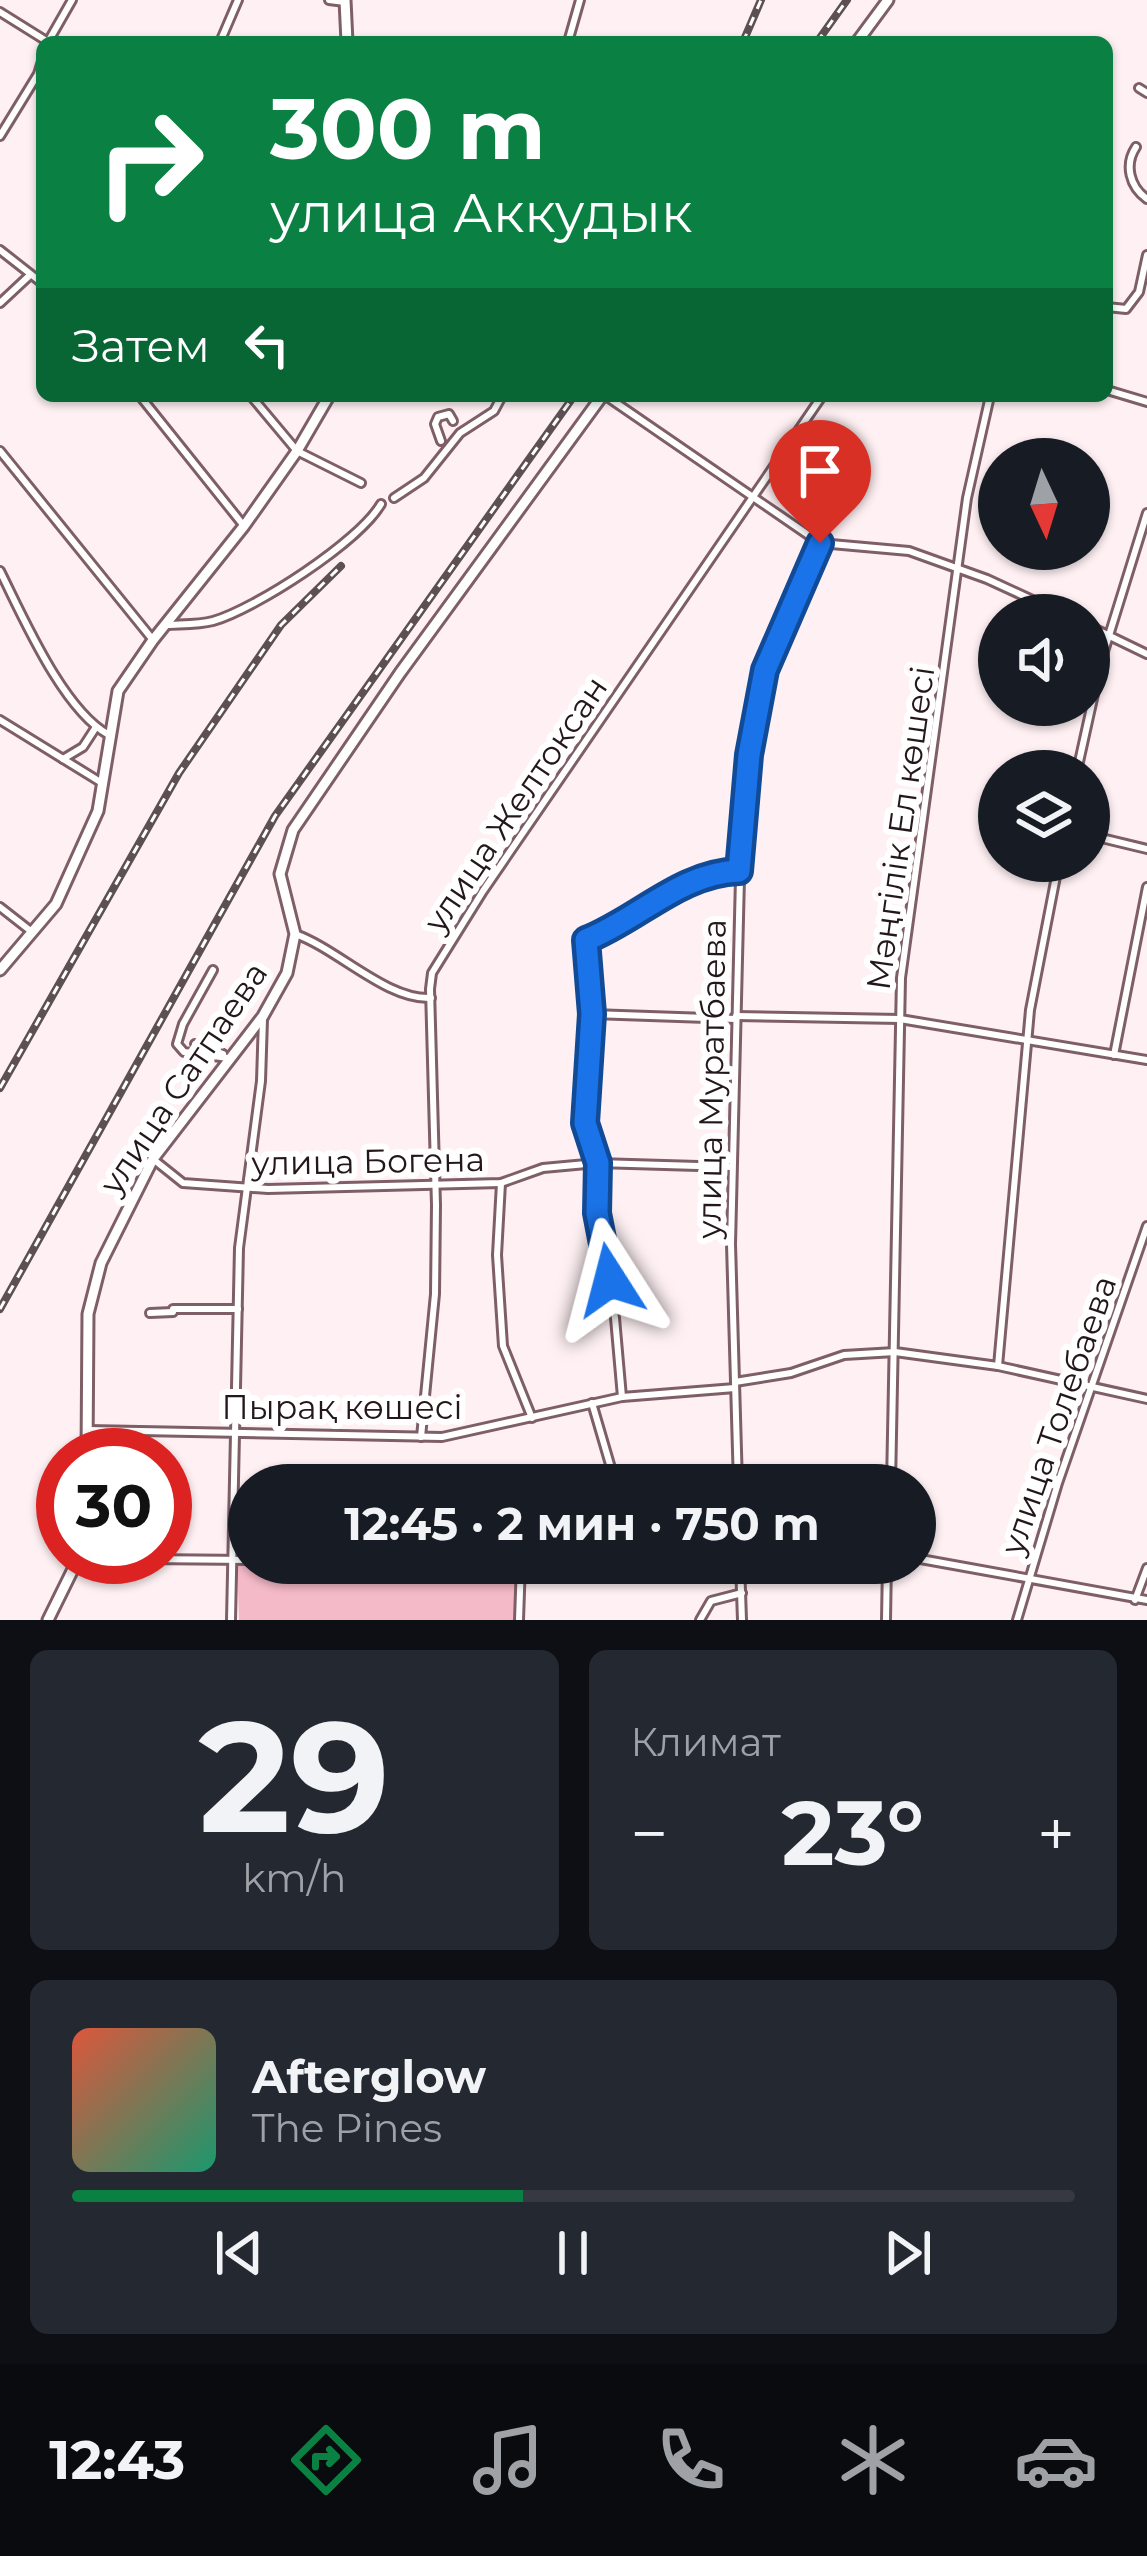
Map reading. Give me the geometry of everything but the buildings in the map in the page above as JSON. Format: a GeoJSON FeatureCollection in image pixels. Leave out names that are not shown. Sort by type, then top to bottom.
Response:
{"type":"FeatureCollection","features":[{"type":"Feature","properties":{"kind":"street"},"geometry":{"type":"LineString","coordinates":[[51,36],[72,0]]}},
{"type":"Feature","properties":{"kind":"street"},"geometry":{"type":"LineString","coordinates":[[223,36],[238,0]]}},
{"type":"Feature","properties":{"kind":"street"},"geometry":{"type":"LineString","coordinates":[[329,0],[345,1],[345,36]]}},
{"type":"Feature","properties":{"kind":"street"},"geometry":{"type":"LineString","coordinates":[[570,36],[580,0]]}},
{"type":"Feature","properties":{"kind":"street"},"geometry":{"type":"LineString","coordinates":[[861,36],[888,0]]}},
{"type":"Feature","properties":{"kind":"street"},"geometry":{"type":"LineString","coordinates":[[0,12],[38,36]]}},
{"type":"Feature","properties":{"kind":"street"},"geometry":{"type":"LineString","coordinates":[[0,136],[36,77]]}},
{"type":"Feature","properties":{"kind":"street"},"geometry":{"type":"LineString","coordinates":[[1139,88],[1147,93]]}},
{"type":"Feature","properties":{"kind":"street"},"geometry":{"type":"LineString","coordinates":[[1136,147],[1131,154],[1132,182],[1147,199]]}},
{"type":"Feature","properties":{"kind":"street"},"geometry":{"type":"LineString","coordinates":[[0,250],[36,279]]}},
{"type":"Feature","properties":{"kind":"street"},"geometry":{"type":"LineString","coordinates":[[1113,308],[1126,309],[1135,298],[1147,255]]}},
{"type":"Feature","properties":{"kind":"street"},"geometry":{"type":"LineString","coordinates":[[0,302],[30,275]]}},
{"type":"Feature","properties":{"kind":"street"},"geometry":{"type":"LineString","coordinates":[[1113,392],[1147,402]]}},
{"type":"Feature","properties":{"kind":"street"},"geometry":{"type":"LineString","coordinates":[[145,402],[244,526]]}},
{"type":"Feature","properties":{"kind":"street"},"geometry":{"type":"LineString","coordinates":[[255,402],[297,451],[361,483]]}},
{"type":"Feature","properties":{"kind":"street"},"geometry":{"type":"LineString","coordinates":[[0,970],[56,904],[98,811],[118,691],[152,640],[244,526],[326,402]]}},
{"type":"Feature","properties":{"kind":"street"},"geometry":{"type":"LineString","coordinates":[[394,498],[424,478],[460,433],[494,411],[499,402]]}},
{"type":"Feature","properties":{"kind":"street","name":"улица Сатпаева"},"geometry":{"type":"LineString","coordinates":[[88,1428],[91,1294],[110,1239],[153,1159],[263,1016],[287,973],[295,934],[280,874],[293,830],[400,674],[600,402]]}},
{"type":"Feature","properties":{"kind":"street"},"geometry":{"type":"LineString","coordinates":[[613,402],[820,543],[896,548],[1017,594]]}},
{"type":"Feature","properties":{"kind":"street","name":"улица Желтоксан"},"geometry":{"type":"LineString","coordinates":[[421,1437],[435,1294],[432,973],[483,891],[818,402]]}},
{"type":"Feature","properties":{"kind":"street","name":"Мәңгілік Ел көшесі"},"geometry":{"type":"LineString","coordinates":[[892,1464],[903,956],[967,498],[989,402]]}},
{"type":"Feature","properties":{"kind":"street"},"geometry":{"type":"LineString","coordinates":[[441,441],[435,424],[438,416],[448,414],[453,421]]}},
{"type":"Feature","properties":{"kind":"street"},"geometry":{"type":"LineString","coordinates":[[0,451],[152,640]]}},
{"type":"Feature","properties":{"kind":"street"},"geometry":{"type":"LineString","coordinates":[[164,625],[212,621],[282,586],[358,533],[381,504]]}},
{"type":"Feature","properties":{"kind":"street"},"geometry":{"type":"LineString","coordinates":[[1110,630],[1147,513]]}},
{"type":"Feature","properties":{"kind":"street","name":"улица Муратбаева"},"geometry":{"type":"LineString","coordinates":[[737,1464],[732,1166],[739,871],[749,755],[765,670],[820,543]]}},
{"type":"Feature","properties":{"kind":"street"},"geometry":{"type":"LineString","coordinates":[[0,571],[39,650],[96,727],[109,736]]}},
{"type":"Feature","properties":{"kind":"street"},"geometry":{"type":"LineString","coordinates":[[1110,637],[1147,655]]}},
{"type":"Feature","properties":{"kind":"street"},"geometry":{"type":"LineString","coordinates":[[1,722],[102,783]]}},
{"type":"Feature","properties":{"kind":"street"},"geometry":{"type":"LineString","coordinates":[[63,759],[83,747],[96,727]]}},
{"type":"Feature","properties":{"kind":"street"},"geometry":{"type":"LineString","coordinates":[[1110,840],[1147,849]]}},
{"type":"Feature","properties":{"kind":"street"},"geometry":{"type":"LineString","coordinates":[[622,1397],[597,1213],[598,1163],[585,1123],[592,1014],[586,940],[618,927],[683,884],[705,875],[739,871]]}},
{"type":"Feature","properties":{"kind":"street"},"geometry":{"type":"LineString","coordinates":[[998,1366],[1027,1040],[1055,882]]}},
{"type":"Feature","properties":{"kind":"street"},"geometry":{"type":"LineString","coordinates":[[1114,1054],[1147,887]]}},
{"type":"Feature","properties":{"kind":"street"},"geometry":{"type":"LineString","coordinates":[[0,907],[32,932]]}},
{"type":"Feature","properties":{"kind":"street"},"geometry":{"type":"LineString","coordinates":[[295,934],[315,941],[404,995],[430,998]]}},
{"type":"Feature","properties":{"kind":"street"},"geometry":{"type":"LineString","coordinates":[[213,970],[177,1036],[179,1050],[232,1058]]}},
{"type":"Feature","properties":{"kind":"street"},"geometry":{"type":"LineString","coordinates":[[592,1014],[900,1019],[1147,1060]]}},
{"type":"Feature","properties":{"kind":"street"},"geometry":{"type":"LineString","coordinates":[[234,1464],[244,1187],[261,1081],[263,1016]]}},
{"type":"Feature","properties":{"kind":"street"},"geometry":{"type":"LineString","coordinates":[[177,1036],[232,1058]]}},
{"type":"Feature","properties":{"kind":"street"},"geometry":{"type":"LineString","coordinates":[[195,1044],[196,1054]]}},
{"type":"Feature","properties":{"kind":"street","name":"улица Богена"},"geometry":{"type":"LineString","coordinates":[[153,1159],[183,1183],[244,1187],[502,1183],[543,1168],[598,1163],[732,1166]]}},
{"type":"Feature","properties":{"kind":"street"},"geometry":{"type":"LineString","coordinates":[[502,1183],[497,1256],[503,1346],[532,1418]]}},
{"type":"Feature","properties":{"kind":"street","name":"улица Толебаева"},"geometry":{"type":"LineString","coordinates":[[1017,1620],[1147,1226]]}},
{"type":"Feature","properties":{"kind":"street"},"geometry":{"type":"LineString","coordinates":[[150,1313],[238,1309]]}},
{"type":"Feature","properties":{"kind":"street","name":"Пырақ көшесі"},"geometry":{"type":"LineString","coordinates":[[192,1431],[463,1435],[622,1397],[735,1385],[844,1355],[896,1352],[998,1366],[1147,1399]]}},
{"type":"Feature","properties":{"kind":"street"},"geometry":{"type":"LineString","coordinates":[[592,1403],[610,1464]]}},
{"type":"Feature","properties":{"kind":"street"},"geometry":{"type":"LineString","coordinates":[[192,1558],[228,1558]]}},
{"type":"Feature","properties":{"kind":"street"},"geometry":{"type":"LineString","coordinates":[[936,1562],[1147,1600]]}},
{"type":"Feature","properties":{"kind":"street"},"geometry":{"type":"LineString","coordinates":[[1135,1600],[1147,1568]]}},
{"type":"Feature","properties":{"kind":"street"},"geometry":{"type":"LineString","coordinates":[[48,1620],[66,1584]]}},
{"type":"Feature","properties":{"kind":"street"},"geometry":{"type":"LineString","coordinates":[[231,1620],[232,1584]]}},
{"type":"Feature","properties":{"kind":"street"},"geometry":{"type":"LineString","coordinates":[[519,1620],[520,1584]]}},
{"type":"Feature","properties":{"kind":"street"},"geometry":{"type":"LineString","coordinates":[[741,1584],[742,1620]]}},
{"type":"Feature","properties":{"kind":"street"},"geometry":{"type":"LineString","coordinates":[[886,1620],[887,1584]]}},
{"type":"Feature","properties":{"kind":"street"},"geometry":{"type":"LineString","coordinates":[[700,1620],[711,1601],[742,1592]]}},
{"type":"Feature","properties":{"kind":"shaded area"},"geometry":{"type":"Polygon","coordinates":[[[238,1584],[517,1584],[520,1620],[239,1620],[238,1584]]]}},
{"type":"Feature","properties":{"kind":"railway"},"geometry":{"type":"LineString","coordinates":[[746,36],[761,0]]}},
{"type":"Feature","properties":{"kind":"railway"},"geometry":{"type":"LineString","coordinates":[[821,36],[847,0]]}},
{"type":"Feature","properties":{"kind":"railway"},"geometry":{"type":"LineString","coordinates":[[0,1309],[275,816],[570,402]]}},
{"type":"Feature","properties":{"kind":"railway"},"geometry":{"type":"LineString","coordinates":[[0,1088],[179,773],[281,625],[341,566]]}},
{"type":"Feature","properties":{"kind":"route"},"geometry":{"type":"LineString","coordinates":[[610,1280],[597,1213],[598,1163],[585,1123],[592,1014],[586,940],[618,927],[683,884],[705,875],[739,871],[749,755],[765,670],[820,543]]}}]}
